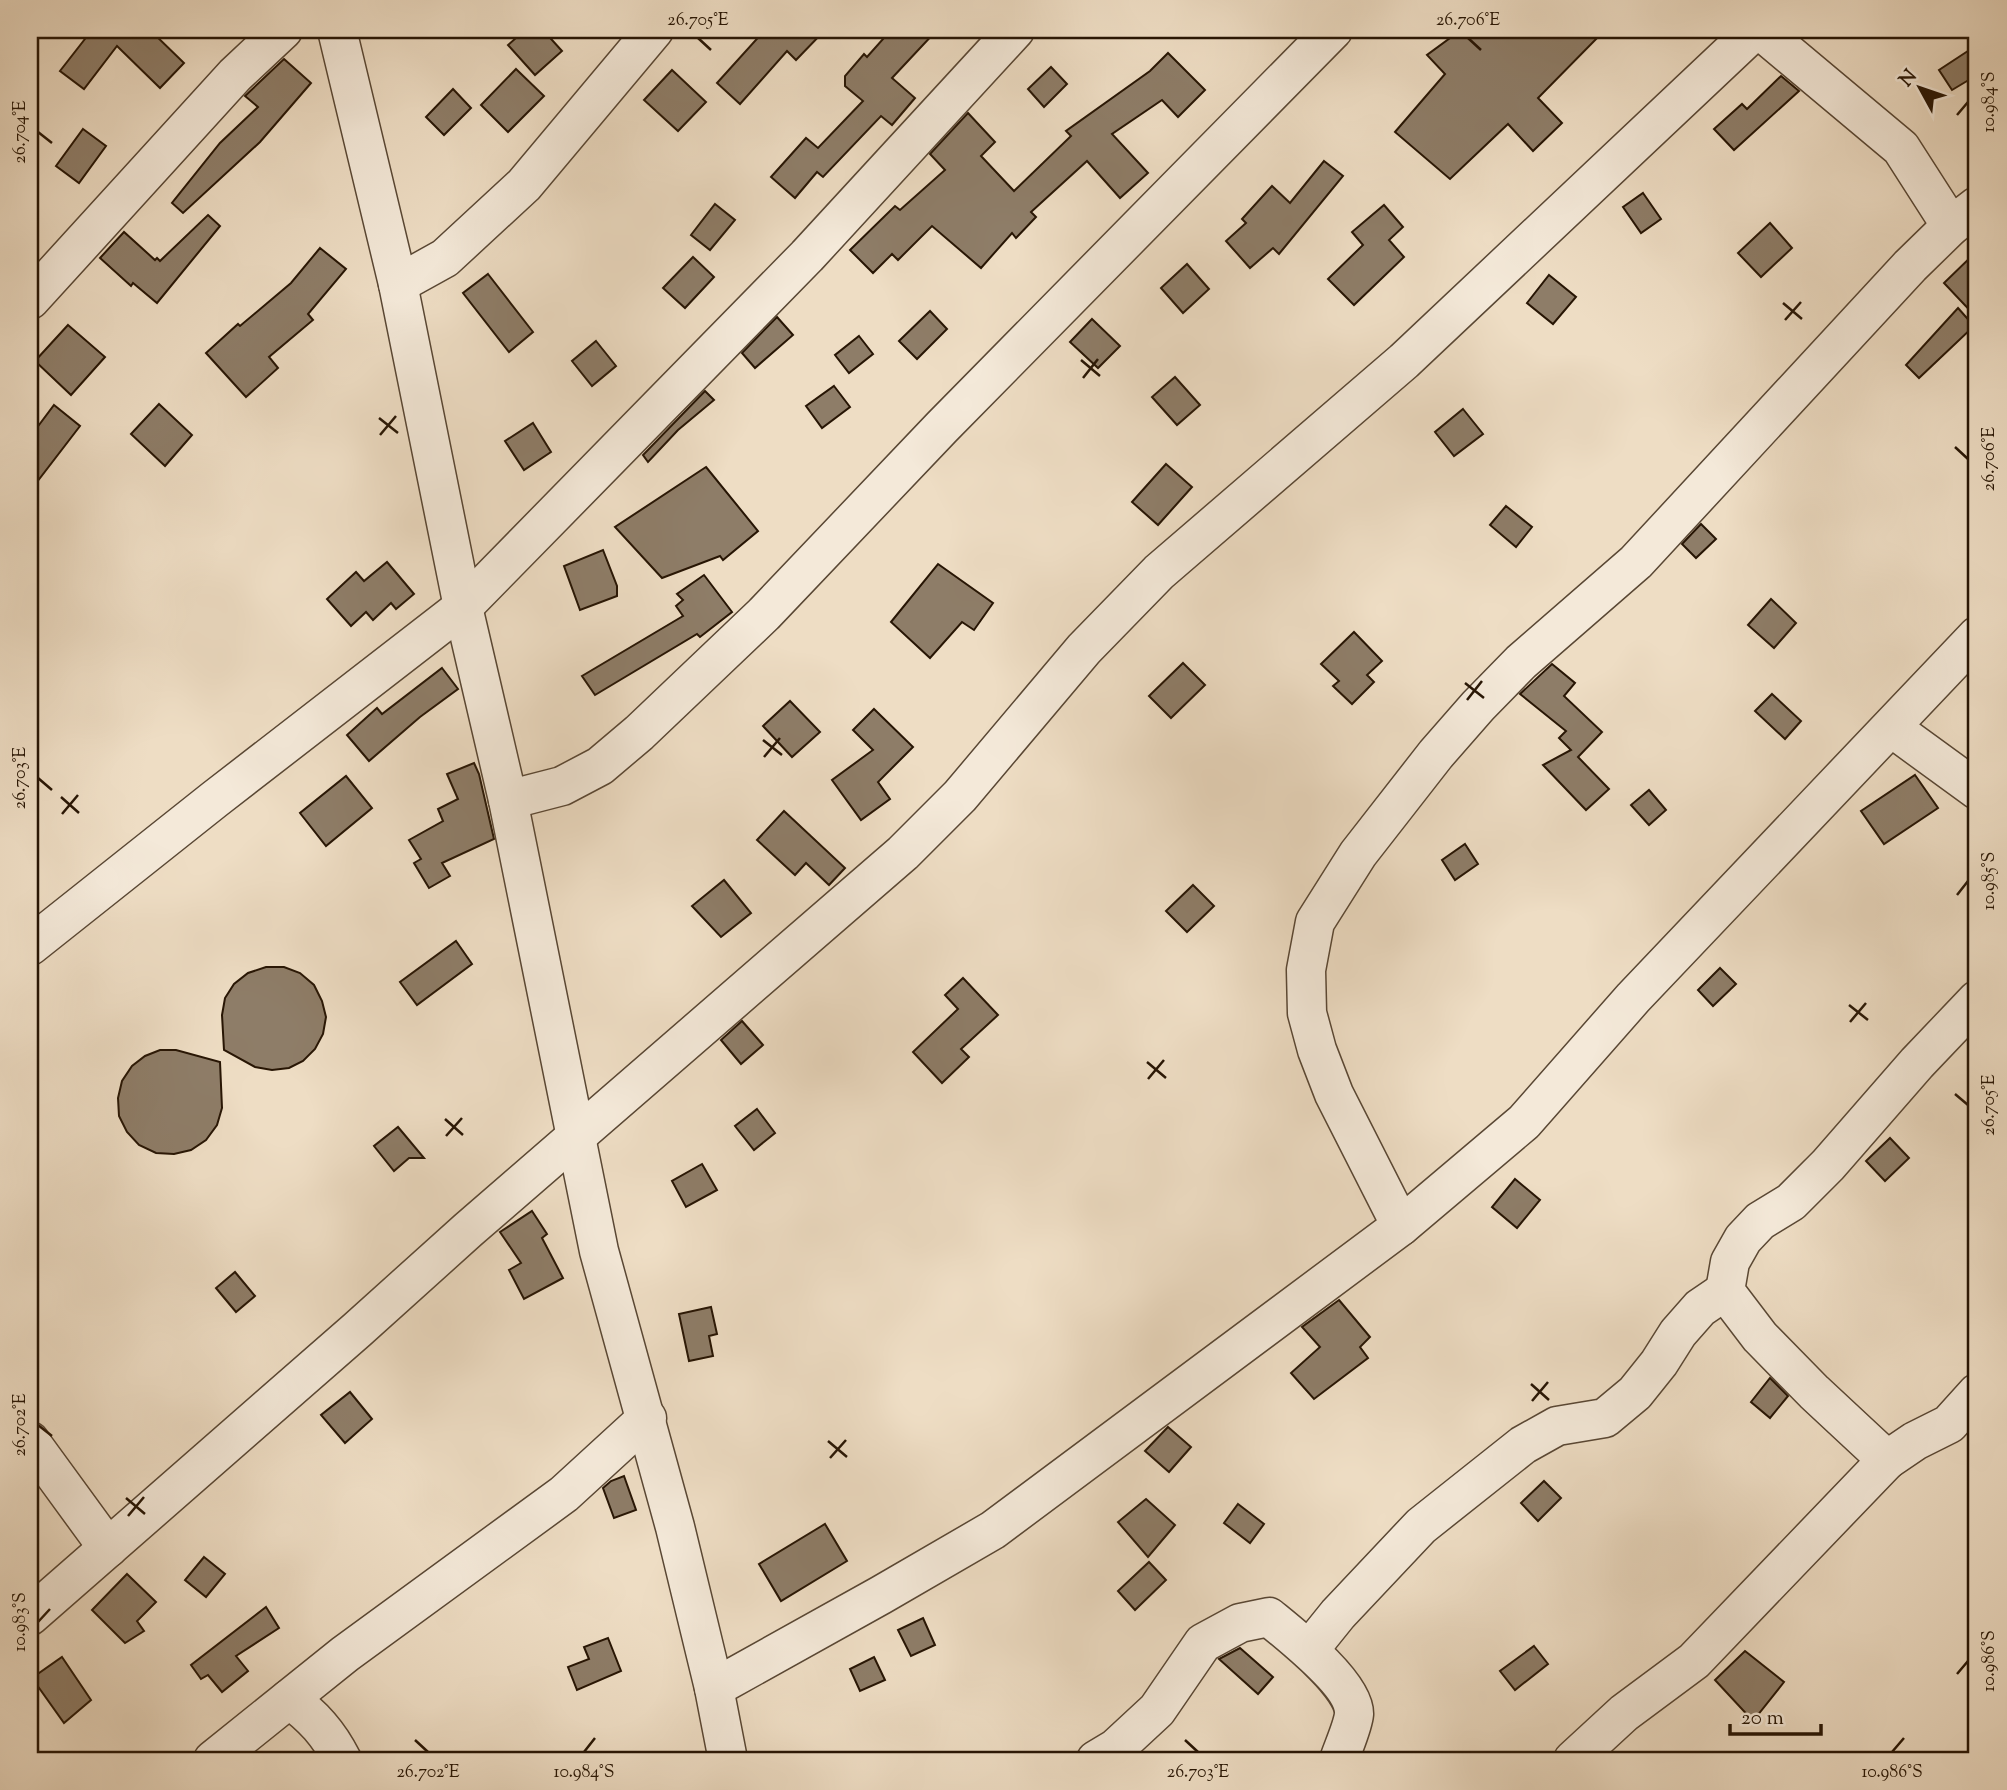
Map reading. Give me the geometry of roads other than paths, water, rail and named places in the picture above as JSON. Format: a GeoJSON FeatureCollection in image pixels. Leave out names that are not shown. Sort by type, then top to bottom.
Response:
{"type":"FeatureCollection","features":[{"type":"Feature","properties":{"kind":"street"},"geometry":{"type":"LineString","coordinates":[[30,300],[235,75],[283,30]]}},
{"type":"Feature","properties":{"kind":"street"},"geometry":{"type":"LineString","coordinates":[[337,30],[398,284],[463,607],[508,800],[599,1251],[647,1418],[715,1688],[728,1760]]}},
{"type":"Feature","properties":{"kind":"street"},"geometry":{"type":"LineString","coordinates":[[398,284],[445,258],[524,185],[654,30]]}},
{"type":"Feature","properties":{"kind":"street"},"geometry":{"type":"LineString","coordinates":[[30,946],[463,607],[807,256],[1015,30]]}},
{"type":"Feature","properties":{"kind":"street"},"geometry":{"type":"LineString","coordinates":[[508,800],[562,786],[600,766],[648,725],[764,614],[943,427],[1333,30]]}},
{"type":"Feature","properties":{"kind":"street"},"geometry":{"type":"LineString","coordinates":[[30,1616],[903,853],[960,796],[1084,649],[1159,572],[1404,361],[1758,30],[1901,148],[1964,216],[1910,266],[1636,562],[1521,662],[1478,706],[1436,754],[1358,854],[1315,922],[1306,970],[1306,992],[1307,1013],[1317,1050],[1334,1094],[1401,1226]]}},
{"type":"Feature","properties":{"kind":"street"},"geometry":{"type":"LineString","coordinates":[[715,1688],[993,1530],[1401,1226],[1524,1122],[1661,968],[1977,636]]}},
{"type":"Feature","properties":{"kind":"street"},"geometry":{"type":"LineString","coordinates":[[1892,728],[1977,790]]}},
{"type":"Feature","properties":{"kind":"street"},"geometry":{"type":"LineString","coordinates":[[1309,1650],[1421,1526],[1523,1445],[1558,1426],[1605,1418],[1635,1393],[1660,1363],[1678,1333],[1700,1308],[1725,1291],[1730,1262],[1743,1238],[1760,1220],[1791,1202],[1828,1165],[1916,1063],[1977,1000]]}},
{"type":"Feature","properties":{"kind":"street"},"geometry":{"type":"LineString","coordinates":[[1725,1291],[1760,1337],[1887,1460]]}},
{"type":"Feature","properties":{"kind":"street"},"geometry":{"type":"LineString","coordinates":[[1578,1759],[1624,1713],[1694,1661],[1887,1460],[1915,1441],[1949,1424],[1977,1392]]}},
{"type":"Feature","properties":{"kind":"street"},"geometry":{"type":"LineString","coordinates":[[213,1760],[345,1654],[564,1494],[647,1418]]}},
{"type":"Feature","properties":{"kind":"street"},"geometry":{"type":"LineString","coordinates":[[30,1441],[108,1548]]}},
{"type":"Feature","properties":{"kind":"street"},"geometry":{"type":"LineString","coordinates":[[1096,1760],[1116,1748],[1157,1710],[1203,1643],[1240,1623],[1269,1617],[1309,1650],[1346,1690],[1354,1713],[1339,1760]]}},
{"type":"Feature","properties":{"kind":"street"},"geometry":{"type":"LineString","coordinates":[[289,1699],[316,1720],[329,1736],[342,1760]]}}]}
